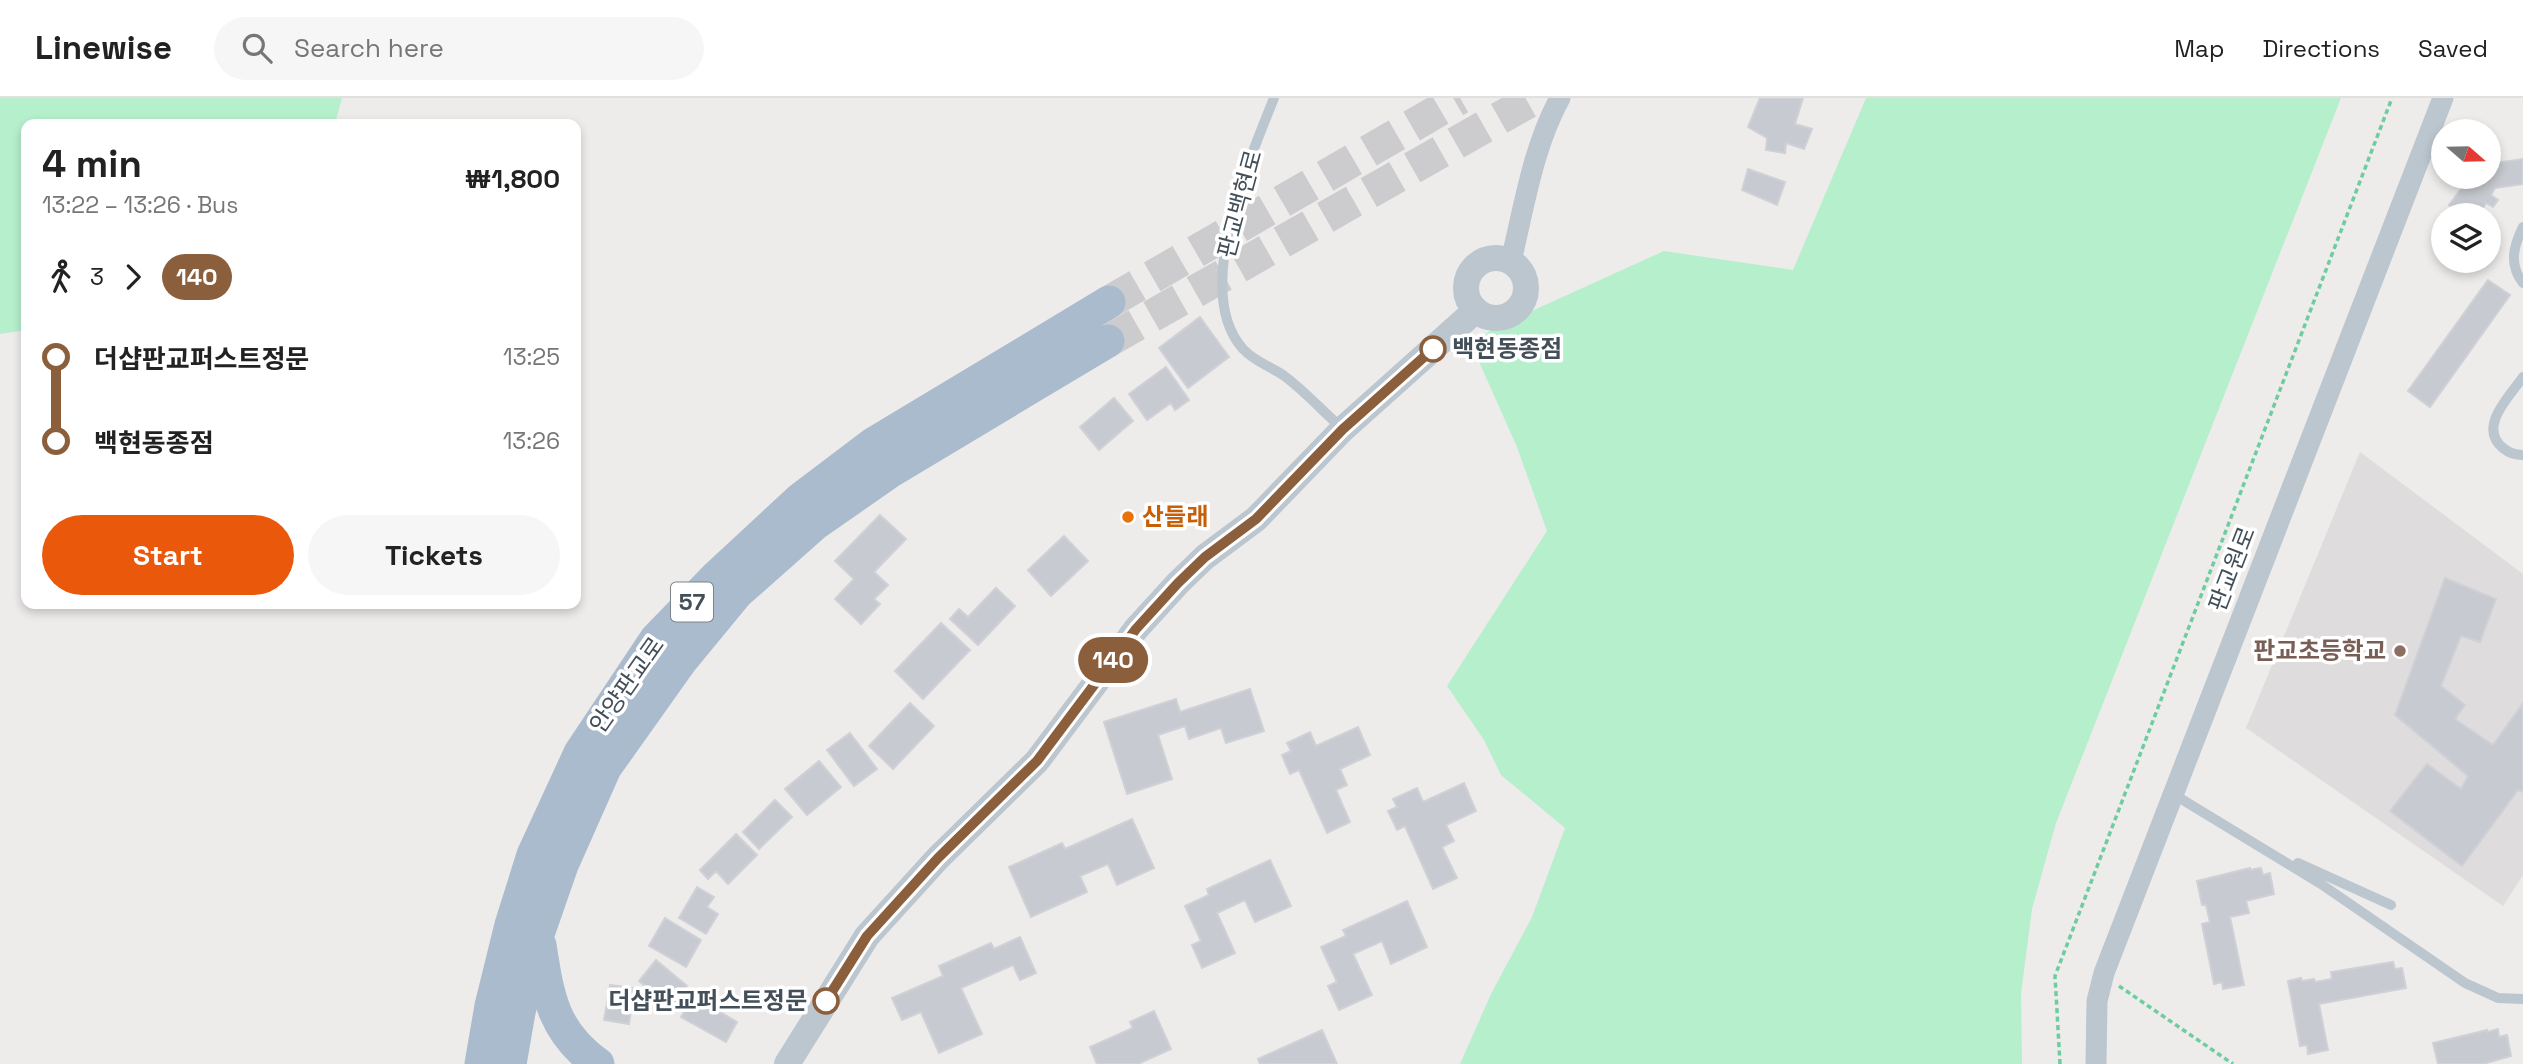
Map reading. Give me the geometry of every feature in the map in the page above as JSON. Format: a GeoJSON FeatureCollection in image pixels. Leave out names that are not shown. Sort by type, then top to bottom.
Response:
{"type":"FeatureCollection","features":[{"type":"Feature","properties":{"kind":"main road","name":"안양판교로"},"geometry":{"type":"LineString","coordinates":[[481,1064],[491,1006],[511,925],[533,855],[580,753],[656,639],[717,576],[799,500],[873,444],[1109,302]]}},
{"type":"Feature","properties":{"kind":"main road","name":"안양판교로"},"geometry":{"type":"LineString","coordinates":[[510,1064],[519,1012],[538,934],[562,865],[605,768],[681,661],[737,593],[814,524],[891,471],[1108,341]]}},
{"type":"Feature","properties":{"kind":"main road"},"geometry":{"type":"LineString","coordinates":[[538,934],[546,983],[557,1021],[580,1052],[598,1064]]}},
{"type":"Feature","properties":{"kind":"street"},"geometry":{"type":"LineString","coordinates":[[1510,261],[1535,165],[1560,98]]}},
{"type":"Feature","properties":{"kind":"street","name":"판교원로"},"geometry":{"type":"LineString","coordinates":[[2096,1064],[2097,1001],[2104,973],[2443,98]]}},
{"type":"Feature","properties":{"kind":"street"},"geometry":{"type":"LineString","coordinates":[[1494,258],[1510,261],[1524,276],[1525,296],[1521,305],[1504,317],[1485,316],[1471,303],[1466,286],[1472,270],[1478,264],[1494,258]]}},
{"type":"Feature","properties":{"kind":"street"},"geometry":{"type":"LineString","coordinates":[[787,1064],[867,936],[938,858],[1037,761],[1136,629],[1205,557],[1256,519],[1343,429],[1476,310]]}},
{"type":"Feature","properties":{"kind":"lane","name":"판교백현로"},"geometry":{"type":"LineString","coordinates":[[1274,98],[1243,177],[1229,228],[1222,290],[1226,313],[1231,331],[1242,348],[1284,376],[1343,429]]}},
{"type":"Feature","properties":{"kind":"lane"},"geometry":{"type":"LineString","coordinates":[[2523,227],[2513,258],[2514,272],[2523,283]]}},
{"type":"Feature","properties":{"kind":"lane"},"geometry":{"type":"LineString","coordinates":[[2523,377],[2496,415],[2492,431],[2495,441],[2504,450],[2514,455],[2523,455]]}},
{"type":"Feature","properties":{"kind":"lane"},"geometry":{"type":"LineString","coordinates":[[2173,794],[2321,884],[2465,983],[2498,998],[2523,999]]}},
{"type":"Feature","properties":{"kind":"lane"},"geometry":{"type":"LineString","coordinates":[[2254,843],[2391,905]]}},
{"type":"Feature","properties":{"kind":"path"},"geometry":{"type":"LineString","coordinates":[[2060,1064],[2055,976],[2392,98]]}},
{"type":"Feature","properties":{"kind":"path"},"geometry":{"type":"LineString","coordinates":[[2113,982],[2233,1064]]}},
{"type":"Feature","properties":{"kind":"shaded area","name":"판교초등학교"},"geometry":{"type":"Polygon","coordinates":[[[2360,452],[2523,574],[2523,875],[2503,906],[2246,728],[2360,452]]]}},
{"type":"Feature","properties":{"kind":"green space"},"geometry":{"type":"Polygon","coordinates":[[[0,98],[342,98],[336,119],[21,119],[21,331],[0,334],[0,98]]]}},
{"type":"Feature","properties":{"kind":"green space"},"geometry":{"type":"Polygon","coordinates":[[[1866,98],[2341,98],[2056,823],[2032,909],[2021,994],[2022,1064],[1460,1064],[1491,994],[1532,917],[1565,828],[1501,775],[1484,740],[1447,686],[1547,531],[1517,447],[1472,346],[1492,329],[1664,251],[1793,270],[1866,98]]]}},
{"type":"Feature","properties":{"kind":"building"},"geometry":{"type":"Polygon","coordinates":[[[1760,98],[1803,98],[1795,124],[1812,129],[1804,149],[1786,143],[1785,153],[1766,150],[1767,138],[1748,127],[1760,98]]]}},
{"type":"Feature","properties":{"kind":"building"},"geometry":{"type":"Polygon","coordinates":[[[2523,159],[2523,184],[2501,187],[2501,162],[2523,159]]]}},
{"type":"Feature","properties":{"kind":"building"},"geometry":{"type":"Polygon","coordinates":[[[1748,169],[1785,182],[1777,205],[1742,190],[1748,169]]]}},
{"type":"Feature","properties":{"kind":"building"},"geometry":{"type":"Polygon","coordinates":[[[2461,189],[2494,189],[2491,195],[2498,200],[2496,203],[2450,203],[2461,189]]]}},
{"type":"Feature","properties":{"kind":"building"},"geometry":{"type":"Polygon","coordinates":[[[2488,280],[2510,295],[2430,407],[2408,391],[2488,280]]]}},
{"type":"Feature","properties":{"kind":"building"},"geometry":{"type":"Polygon","coordinates":[[[1200,317],[1229,357],[1188,388],[1159,348],[1200,317]]]}},
{"type":"Feature","properties":{"kind":"building"},"geometry":{"type":"Polygon","coordinates":[[[1166,367],[1189,400],[1175,410],[1171,403],[1147,420],[1129,394],[1166,367]]]}},
{"type":"Feature","properties":{"kind":"building"},"geometry":{"type":"Polygon","coordinates":[[[1114,398],[1133,421],[1099,450],[1080,427],[1114,398]]]}},
{"type":"Feature","properties":{"kind":"building"},"geometry":{"type":"Polygon","coordinates":[[[880,515],[906,539],[874,572],[888,585],[874,599],[880,604],[861,624],[835,599],[854,579],[835,561],[880,515]]]}},
{"type":"Feature","properties":{"kind":"building"},"geometry":{"type":"Polygon","coordinates":[[[1064,536],[1088,561],[1051,596],[1028,570],[1064,536]]]}},
{"type":"Feature","properties":{"kind":"building","name":"판교초등학교"},"geometry":{"type":"Polygon","coordinates":[[[2445,578],[2496,599],[2480,642],[2461,636],[2441,686],[2465,705],[2455,719],[2493,745],[2523,703],[2523,792],[2518,790],[2462,866],[2390,811],[2427,764],[2461,789],[2468,776],[2395,715],[2445,578]]]}},
{"type":"Feature","properties":{"kind":"building"},"geometry":{"type":"Polygon","coordinates":[[[996,588],[1015,606],[978,645],[950,619],[959,609],[968,617],[996,588]]]}},
{"type":"Feature","properties":{"kind":"building"},"geometry":{"type":"Polygon","coordinates":[[[941,623],[970,650],[923,699],[895,671],[941,623]]]}},
{"type":"Feature","properties":{"kind":"building"},"geometry":{"type":"Polygon","coordinates":[[[1250,689],[1264,731],[1226,743],[1221,728],[1189,739],[1185,726],[1158,735],[1172,779],[1127,794],[1104,722],[1176,699],[1180,712],[1250,689]]]}},
{"type":"Feature","properties":{"kind":"building"},"geometry":{"type":"Polygon","coordinates":[[[910,703],[934,726],[893,769],[869,746],[910,703]]]}},
{"type":"Feature","properties":{"kind":"building"},"geometry":{"type":"Polygon","coordinates":[[[1358,727],[1370,755],[1340,769],[1347,785],[1336,790],[1350,822],[1327,833],[1299,770],[1290,774],[1282,755],[1291,751],[1287,743],[1310,732],[1316,746],[1358,727]]]}},
{"type":"Feature","properties":{"kind":"building"},"geometry":{"type":"Polygon","coordinates":[[[850,733],[877,769],[854,786],[827,750],[850,733]]]}},
{"type":"Feature","properties":{"kind":"building"},"geometry":{"type":"Polygon","coordinates":[[[819,761],[841,787],[807,815],[785,789],[819,761]]]}},
{"type":"Feature","properties":{"kind":"building"},"geometry":{"type":"Polygon","coordinates":[[[1464,783],[1476,811],[1446,825],[1454,841],[1442,847],[1457,878],[1433,889],[1405,826],[1397,830],[1388,811],[1397,807],[1393,799],[1417,788],[1423,802],[1464,783]]]}},
{"type":"Feature","properties":{"kind":"building"},"geometry":{"type":"Polygon","coordinates":[[[775,800],[792,817],[759,849],[743,832],[775,800]]]}},
{"type":"Feature","properties":{"kind":"building"},"geometry":{"type":"Polygon","coordinates":[[[1132,819],[1154,868],[1117,885],[1108,864],[1080,876],[1087,892],[1031,917],[1009,867],[1062,843],[1065,849],[1132,819]]]}},
{"type":"Feature","properties":{"kind":"building"},"geometry":{"type":"Polygon","coordinates":[[[736,834],[757,855],[728,884],[716,871],[708,879],[700,870],[736,834]]]}},
{"type":"Feature","properties":{"kind":"building"},"geometry":{"type":"Polygon","coordinates":[[[1270,860],[1291,906],[1255,922],[1245,900],[1217,913],[1235,953],[1202,968],[1192,945],[1201,941],[1185,906],[1209,895],[1207,889],[1270,860]]]}},
{"type":"Feature","properties":{"kind":"building"},"geometry":{"type":"Polygon","coordinates":[[[2250,868],[2261,868],[2263,875],[2270,873],[2274,894],[2246,901],[2249,913],[2230,917],[2244,985],[2223,989],[2222,982],[2214,984],[2202,924],[2210,922],[2206,905],[2202,905],[2197,881],[2250,868]]]}},
{"type":"Feature","properties":{"kind":"building"},"geometry":{"type":"Polygon","coordinates":[[[697,887],[714,897],[707,907],[718,914],[706,934],[679,918],[697,887]]]}},
{"type":"Feature","properties":{"kind":"building"},"geometry":{"type":"Polygon","coordinates":[[[1407,901],[1427,947],[1391,964],[1382,941],[1353,954],[1372,995],[1339,1010],[1328,986],[1337,982],[1321,947],[1346,936],[1343,930],[1407,901]]]}},
{"type":"Feature","properties":{"kind":"building"},"geometry":{"type":"Polygon","coordinates":[[[665,918],[701,940],[686,967],[649,946],[665,918]]]}},
{"type":"Feature","properties":{"kind":"building"},"geometry":{"type":"Polygon","coordinates":[[[1020,937],[1036,973],[1020,980],[1013,965],[961,988],[982,1034],[939,1053],[921,1012],[902,1020],[892,998],[943,976],[939,966],[991,943],[994,949],[1020,937]]]}},
{"type":"Feature","properties":{"kind":"building"},"geometry":{"type":"Polygon","coordinates":[[[656,960],[687,986],[670,1007],[639,981],[656,960]]]}},
{"type":"Feature","properties":{"kind":"building"},"geometry":{"type":"Polygon","coordinates":[[[2393,962],[2395,969],[2402,968],[2406,988],[2319,1004],[2328,1050],[2308,1054],[2307,1045],[2300,1046],[2288,981],[2301,978],[2302,981],[2314,979],[2315,982],[2332,979],[2331,972],[2393,962]]]}},
{"type":"Feature","properties":{"kind":"building"},"geometry":{"type":"Polygon","coordinates":[[[610,985],[634,988],[629,1024],[604,1020],[610,985]]]}},
{"type":"Feature","properties":{"kind":"building"},"geometry":{"type":"Polygon","coordinates":[[[693,996],[737,1022],[726,1042],[681,1017],[693,996]]]}},
{"type":"Feature","properties":{"kind":"building"},"geometry":{"type":"Polygon","coordinates":[[[1154,1011],[1171,1049],[1138,1064],[1097,1064],[1090,1047],[1133,1028],[1130,1022],[1154,1011]]]}},
{"type":"Feature","properties":{"kind":"building"},"geometry":{"type":"Polygon","coordinates":[[[2498,1029],[2499,1037],[2507,1035],[2511,1056],[2483,1064],[2438,1064],[2433,1043],[2498,1029]]]}},
{"type":"Feature","properties":{"kind":"building"},"geometry":{"type":"Polygon","coordinates":[[[1322,1030],[1337,1064],[1260,1064],[1258,1059],[1322,1030]]]}},
{"type":"Feature","properties":{"kind":"tunnel"},"geometry":{"type":"LineString","coordinates":[[1109,302],[1460,98]]}},
{"type":"Feature","properties":{"kind":"tunnel"},"geometry":{"type":"LineString","coordinates":[[1108,341],[1535,98]]}},
{"type":"Feature","properties":{"kind":"bus line","name":"140"},"geometry":{"type":"LineString","coordinates":[[826,1001],[867,936],[938,858],[1037,761],[1136,629],[1178,583],[1205,557],[1256,519],[1343,429],[1433,349]]}},
{"type":"Feature","properties":{"kind":"place","name":"백현동종점"},"geometry":{"type":"Point","coordinates":[1433,349]}},
{"type":"Feature","properties":{"kind":"place","name":"산들래"},"geometry":{"type":"Point","coordinates":[1128,517]}},
{"type":"Feature","properties":{"kind":"place","name":"판교초등학교"},"geometry":{"type":"Point","coordinates":[2400,651]}},
{"type":"Feature","properties":{"kind":"place","name":"더샵판교퍼스트정문"},"geometry":{"type":"Point","coordinates":[826,1001]}}]}
